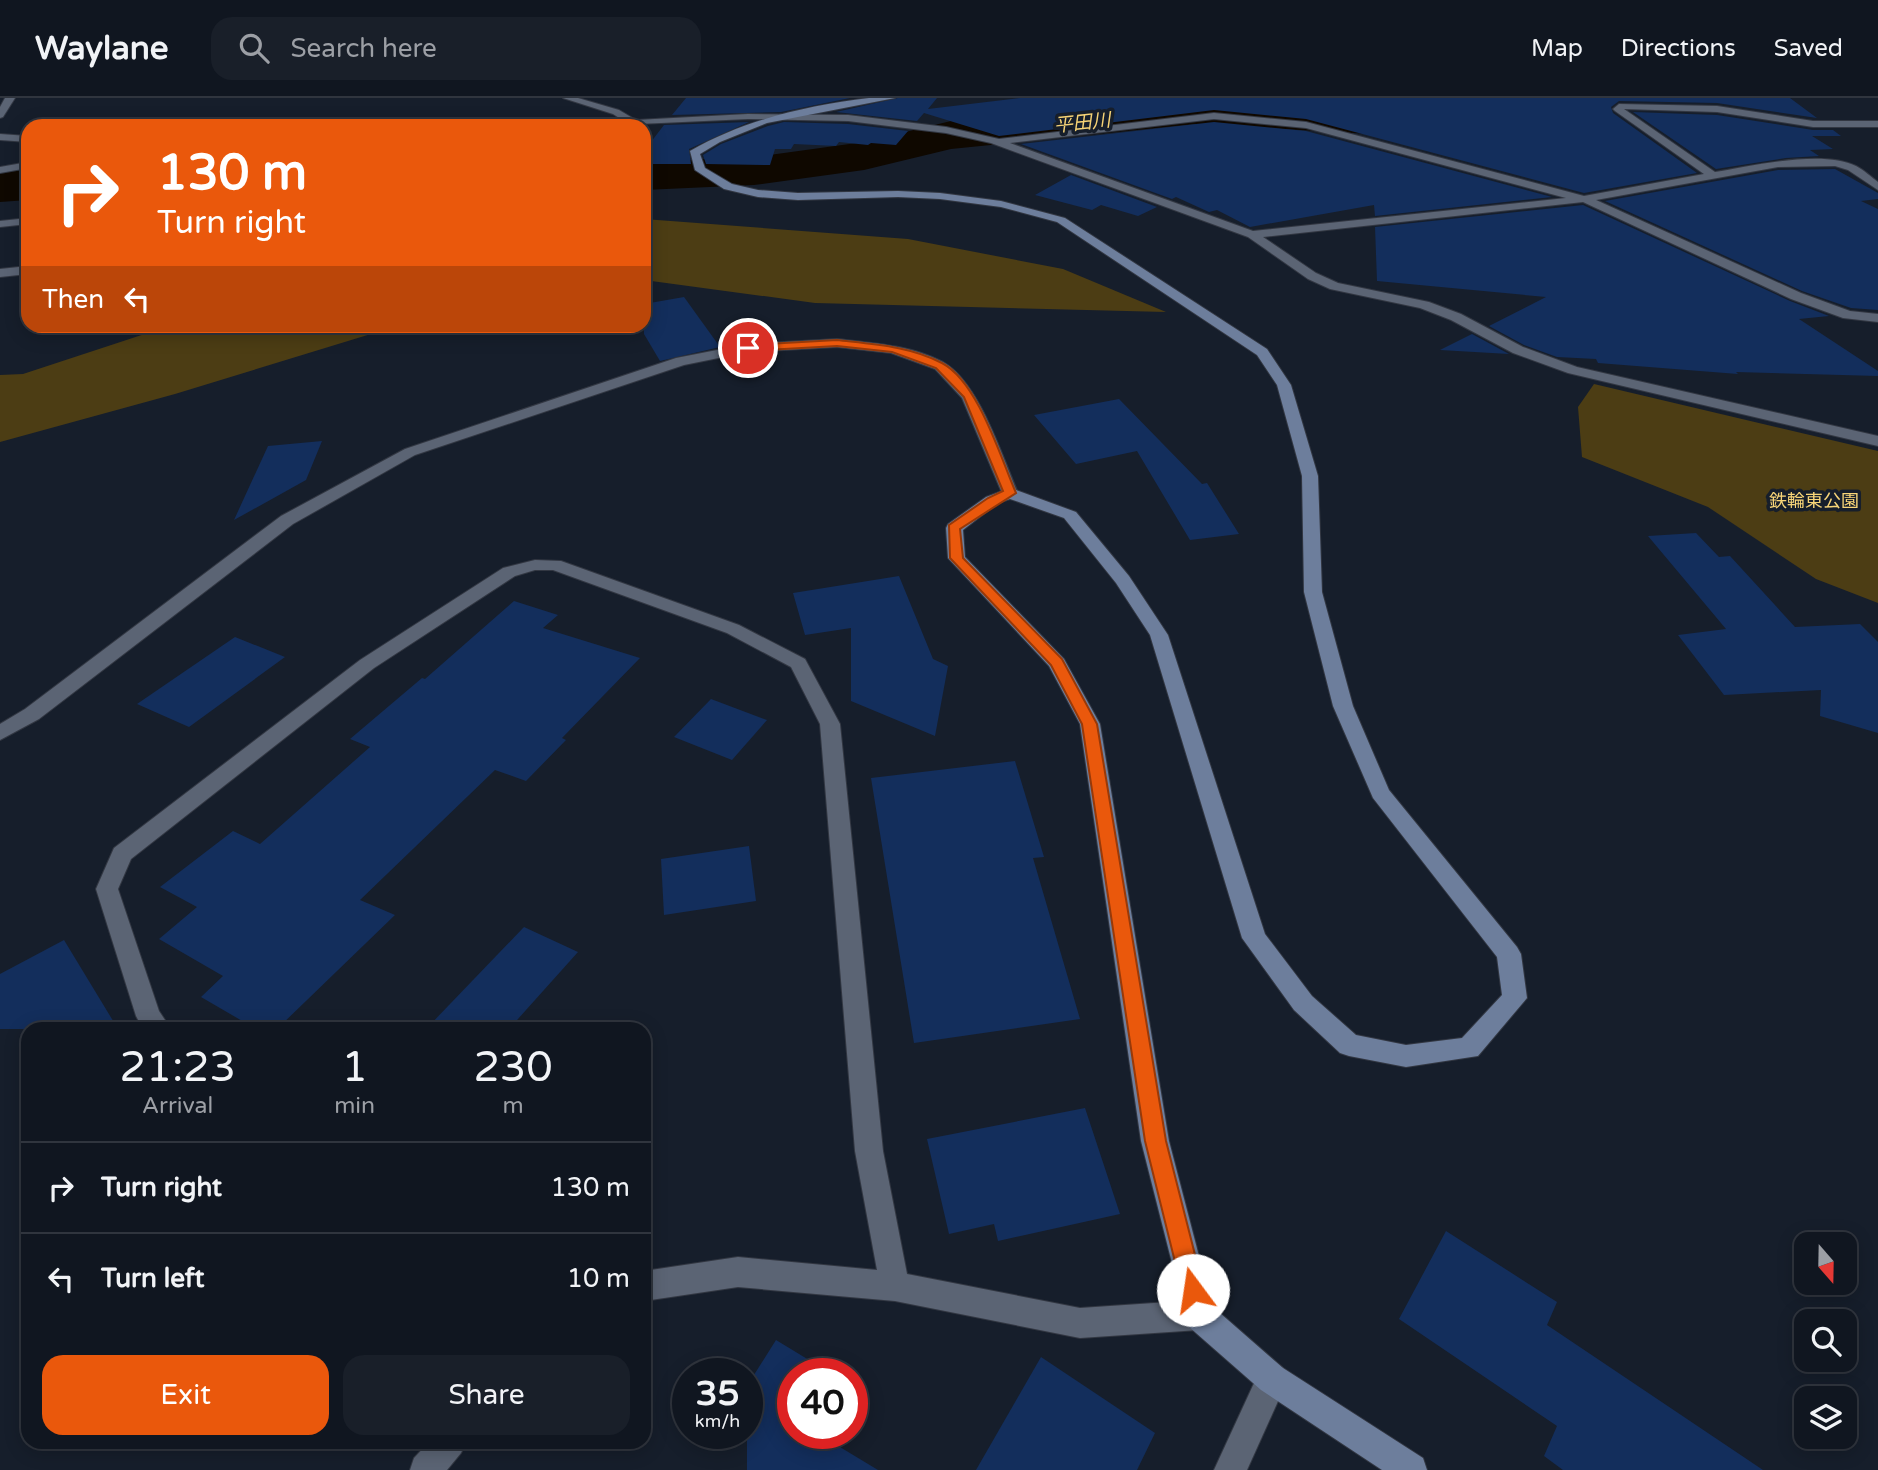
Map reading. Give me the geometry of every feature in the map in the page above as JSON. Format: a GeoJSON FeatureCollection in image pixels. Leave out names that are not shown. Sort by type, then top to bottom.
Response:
{"type":"FeatureCollection","features":[{"type":"Feature","properties":{"kind":"street"},"geometry":{"type":"LineString","coordinates":[[0,115],[10,98]]}},
{"type":"Feature","properties":{"kind":"street"},"geometry":{"type":"LineString","coordinates":[[568,98],[616,112],[627,119]]}},
{"type":"Feature","properties":{"kind":"street"},"geometry":{"type":"LineString","coordinates":[[890,98],[775,117],[742,127],[694,153],[700,170],[736,190],[782,195],[899,194],[970,198],[1030,209],[1061,219],[1262,352],[1283,386],[1310,476],[1313,592],[1343,706],[1380,793],[1510,954],[1515,998],[1469,1048],[1406,1056],[1349,1045],[1303,1003],[1254,938],[1158,635],[1123,580],[1070,515],[1010,493],[992,500],[954,528],[957,558],[1057,663],[1090,724],[1155,1141],[1199,1315],[1272,1379],[1411,1470]]}},
{"type":"Feature","properties":{"kind":"street"},"geometry":{"type":"LineString","coordinates":[[1712,175],[1618,109],[1717,108],[1813,124],[1878,124]]}},
{"type":"Feature","properties":{"kind":"street"},"geometry":{"type":"LineString","coordinates":[[998,142],[1214,116],[1306,125],[1358,136],[1584,199],[1796,296],[1848,315],[1878,318]]}},
{"type":"Feature","properties":{"kind":"street"},"geometry":{"type":"LineString","coordinates":[[651,122],[775,117],[848,118],[916,123],[951,129],[998,142],[1252,235],[1312,276],[1334,286],[1424,305],[1455,317],[1518,350],[1573,370],[1878,441]]}},
{"type":"Feature","properties":{"kind":"street"},"geometry":{"type":"LineString","coordinates":[[0,138],[21,139]]}},
{"type":"Feature","properties":{"kind":"street"},"geometry":{"type":"LineString","coordinates":[[1252,235],[1584,199],[1712,175],[1817,161],[1852,168],[1878,187]]}},
{"type":"Feature","properties":{"kind":"street"},"geometry":{"type":"LineString","coordinates":[[0,170],[21,166]]}},
{"type":"Feature","properties":{"kind":"street"},"geometry":{"type":"LineString","coordinates":[[0,224],[21,222]]}},
{"type":"Feature","properties":{"kind":"street"},"geometry":{"type":"LineString","coordinates":[[0,274],[21,271]]}},
{"type":"Feature","properties":{"kind":"street"},"geometry":{"type":"LineString","coordinates":[[0,733],[32,714],[287,520],[410,452],[681,361],[748,348],[837,343],[894,349],[940,366],[969,396],[1010,493]]}},
{"type":"Feature","properties":{"kind":"street"},"geometry":{"type":"LineString","coordinates":[[153,1022],[148,1016],[107,889],[122,854],[367,664],[509,572],[535,565],[555,565],[733,629],[798,663],[830,724],[869,1151],[895,1286]]}},
{"type":"Feature","properties":{"kind":"street"},"geometry":{"type":"LineString","coordinates":[[651,1285],[738,1272],[895,1286],[1080,1323],[1199,1315]]}},
{"type":"Feature","properties":{"kind":"street"},"geometry":{"type":"LineString","coordinates":[[1230,1470],[1272,1379]]}},
{"type":"Feature","properties":{"kind":"street"},"geometry":{"type":"LineString","coordinates":[[426,1470],[444,1449]]}},
{"type":"Feature","properties":{"kind":"green space"},"geometry":{"type":"Polygon","coordinates":[[[651,220],[908,239],[1063,269],[1166,312],[815,303],[651,281],[651,220]]]}},
{"type":"Feature","properties":{"kind":"green space"},"geometry":{"type":"Polygon","coordinates":[[[148,333],[374,333],[175,394],[0,442],[0,375],[23,374],[148,333]]]}},
{"type":"Feature","properties":{"kind":"green space","name":"鉄輪東公園"},"geometry":{"type":"Polygon","coordinates":[[[1594,384],[1878,451],[1878,603],[1816,579],[1708,507],[1582,457],[1578,407],[1594,384]]]}},
{"type":"Feature","properties":{"kind":"building"},"geometry":{"type":"Polygon","coordinates":[[[686,98],[850,98],[781,112],[672,115],[686,98]]]}},
{"type":"Feature","properties":{"kind":"building"},"geometry":{"type":"Polygon","coordinates":[[[898,98],[937,98],[928,109],[1020,98],[1790,98],[1817,118],[1717,103],[1619,101],[1611,107],[1613,113],[1697,173],[1584,193],[1306,119],[1214,110],[999,136],[924,113],[917,121],[836,112],[898,98]]]}},
{"type":"Feature","properties":{"kind":"building"},"geometry":{"type":"Polygon","coordinates":[[[1633,112],[1717,115],[1813,130],[1833,130],[1841,136],[1812,136],[1833,149],[1810,150],[1819,156],[1786,158],[1716,169],[1633,112]]]}},
{"type":"Feature","properties":{"kind":"building"},"geometry":{"type":"Polygon","coordinates":[[[749,122],[689,149],[691,164],[651,164],[651,142],[664,125],[749,122]]]}},
{"type":"Feature","properties":{"kind":"building"},"geometry":{"type":"Polygon","coordinates":[[[784,122],[848,124],[908,131],[896,145],[839,142],[836,146],[794,144],[791,149],[775,149],[770,165],[706,164],[703,155],[721,144],[784,122]]]}},
{"type":"Feature","properties":{"kind":"building"},"geometry":{"type":"Polygon","coordinates":[[[1214,122],[1306,131],[1552,197],[1375,216],[1374,205],[1250,227],[1217,210],[1209,212],[1176,197],[1172,199],[1021,144],[1214,122]]]}},
{"type":"Feature","properties":{"kind":"building"},"geometry":{"type":"Polygon","coordinates":[[[1835,169],[1878,193],[1878,199],[1861,201],[1878,209],[1878,310],[1851,308],[1802,291],[1605,201],[1778,170],[1835,169]]]}},
{"type":"Feature","properties":{"kind":"building"},"geometry":{"type":"Polygon","coordinates":[[[1071,175],[1157,207],[1138,216],[1101,205],[1092,210],[1035,195],[1071,175]]]}},
{"type":"Feature","properties":{"kind":"building"},"geometry":{"type":"Polygon","coordinates":[[[1583,205],[1790,301],[1829,316],[1799,319],[1878,371],[1878,376],[1736,372],[1738,374],[1598,363],[1596,359],[1557,357],[1524,345],[1489,326],[1546,297],[1377,281],[1375,227],[1583,205]]]}},
{"type":"Feature","properties":{"kind":"building"},"geometry":{"type":"Polygon","coordinates":[[[684,297],[720,347],[660,361],[644,334],[651,333],[651,303],[684,297]]]}},
{"type":"Feature","properties":{"kind":"building"},"geometry":{"type":"Polygon","coordinates":[[[1472,334],[1509,354],[1440,350],[1472,334]]]}},
{"type":"Feature","properties":{"kind":"building"},"geometry":{"type":"Polygon","coordinates":[[[1119,399],[1202,484],[1207,483],[1239,534],[1190,540],[1137,451],[1076,464],[1034,415],[1119,399]]]}},
{"type":"Feature","properties":{"kind":"building"},"geometry":{"type":"Polygon","coordinates":[[[322,441],[306,480],[234,520],[268,446],[322,441]]]}},
{"type":"Feature","properties":{"kind":"building"},"geometry":{"type":"Polygon","coordinates":[[[1696,533],[1719,557],[1730,556],[1795,627],[1860,624],[1878,642],[1878,733],[1820,716],[1821,690],[1724,695],[1678,635],[1726,629],[1648,536],[1696,533]]]}},
{"type":"Feature","properties":{"kind":"building"},"geometry":{"type":"Polygon","coordinates":[[[899,576],[933,659],[948,666],[935,736],[851,701],[851,628],[805,635],[793,593],[899,576]]]}},
{"type":"Feature","properties":{"kind":"building"},"geometry":{"type":"Polygon","coordinates":[[[514,601],[558,615],[543,628],[640,658],[562,738],[566,740],[526,781],[495,770],[360,900],[395,915],[284,1022],[244,1022],[201,997],[223,976],[159,939],[197,907],[160,887],[233,831],[260,844],[370,747],[350,739],[422,678],[425,679],[514,601]]]}},
{"type":"Feature","properties":{"kind":"building"},"geometry":{"type":"Polygon","coordinates":[[[235,637],[285,657],[189,727],[137,704],[235,637]]]}},
{"type":"Feature","properties":{"kind":"building"},"geometry":{"type":"Polygon","coordinates":[[[711,699],[767,720],[732,760],[674,737],[711,699]]]}},
{"type":"Feature","properties":{"kind":"building"},"geometry":{"type":"Polygon","coordinates":[[[1015,761],[1044,857],[1033,858],[1080,1019],[914,1043],[871,778],[1015,761]]]}},
{"type":"Feature","properties":{"kind":"building"},"geometry":{"type":"Polygon","coordinates":[[[749,846],[756,901],[664,915],[661,859],[749,846]]]}},
{"type":"Feature","properties":{"kind":"building"},"geometry":{"type":"Polygon","coordinates":[[[524,927],[578,952],[515,1022],[433,1022],[524,927]]]}},
{"type":"Feature","properties":{"kind":"building"},"geometry":{"type":"Polygon","coordinates":[[[64,940],[114,1022],[21,1022],[21,1029],[0,1029],[0,974],[64,940]]]}},
{"type":"Feature","properties":{"kind":"building"},"geometry":{"type":"Polygon","coordinates":[[[1085,1108],[1120,1214],[998,1241],[994,1224],[949,1234],[927,1139],[1085,1108]]]}},
{"type":"Feature","properties":{"kind":"building"},"geometry":{"type":"Polygon","coordinates":[[[1446,1231],[1557,1302],[1547,1325],[1763,1470],[1563,1470],[1544,1456],[1557,1426],[1399,1319],[1446,1231]]]}},
{"type":"Feature","properties":{"kind":"building"},"geometry":{"type":"Polygon","coordinates":[[[776,1340],[806,1358],[777,1358],[777,1449],[843,1449],[878,1470],[747,1470],[747,1449],[763,1449],[763,1361],[776,1340]]]}},
{"type":"Feature","properties":{"kind":"building"},"geometry":{"type":"Polygon","coordinates":[[[1041,1357],[1155,1433],[1137,1470],[976,1470],[1041,1357]]]}},
{"type":"Feature","properties":{"kind":"waterway","name":"平田川"},"geometry":{"type":"LineString","coordinates":[[651,176],[754,171],[864,156],[951,135],[1195,111],[1372,121],[1446,121],[1491,111],[1519,98]]}},
{"type":"Feature","properties":{"kind":"waterway","name":"平田川"},"geometry":{"type":"LineString","coordinates":[[0,187],[21,186]]}},
{"type":"Feature","properties":{"kind":"route"},"geometry":{"type":"LineString","coordinates":[[748,348],[837,343],[894,349],[940,366],[969,396],[1010,493],[992,500],[954,528],[957,558],[1057,663],[1090,724],[1155,1141],[1193,1290]]}}]}
